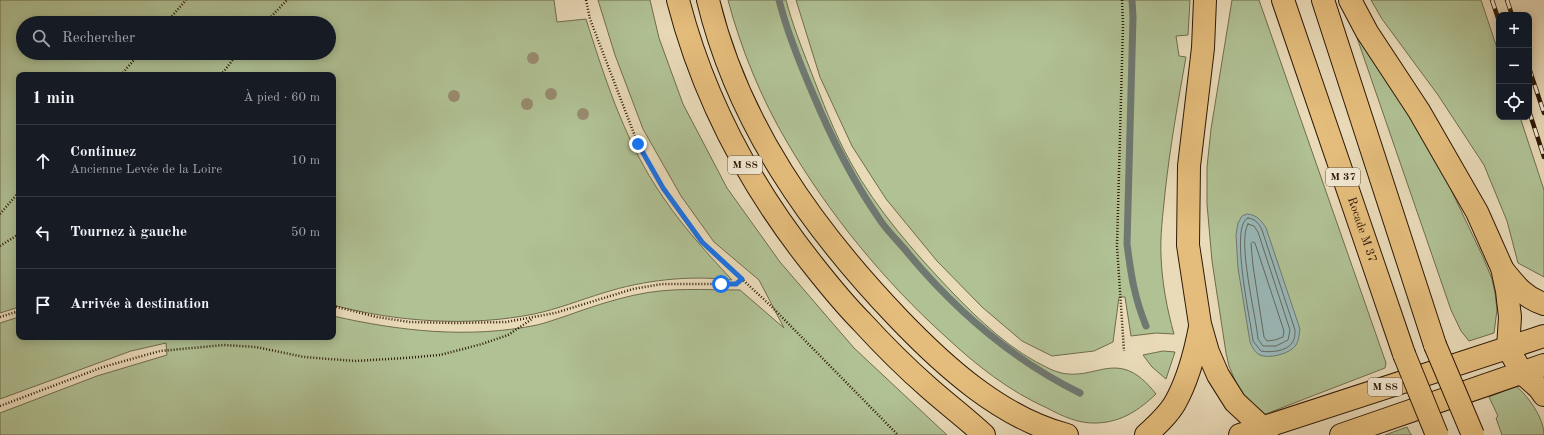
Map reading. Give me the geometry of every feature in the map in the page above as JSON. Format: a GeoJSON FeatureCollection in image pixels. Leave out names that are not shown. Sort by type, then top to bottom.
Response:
{"type":"FeatureCollection","features":[{"type":"Feature","properties":{"kind":"highway","name":"M 88"},"geometry":{"type":"LineString","coordinates":[[678,0],[690,45],[723,125],[749,173],[774,212],[816,268],[860,321],[928,387],[983,433]]}},
{"type":"Feature","properties":{"kind":"highway","name":"M 88"},"geometry":{"type":"LineString","coordinates":[[708,0],[714,25],[730,70],[748,112],[771,154],[821,230],[881,299],[913,333],[946,364],[983,394],[1023,418],[1045,428],[1067,435]]}},
{"type":"Feature","properties":{"kind":"highway"},"geometry":{"type":"LineString","coordinates":[[1205,0],[1203,48],[1189,166],[1188,245],[1200,324],[1208,352],[1218,374],[1235,402],[1265,432]]}},
{"type":"Feature","properties":{"kind":"highway","name":"Rocade M 37"},"geometry":{"type":"LineString","coordinates":[[1283,0],[1404,354],[1437,435]]}},
{"type":"Feature","properties":{"kind":"highway","name":"M 37"},"geometry":{"type":"LineString","coordinates":[[1324,0],[1435,345],[1473,435]]}},
{"type":"Feature","properties":{"kind":"highway"},"geometry":{"type":"LineString","coordinates":[[1350,0],[1367,32],[1419,111],[1463,185],[1502,268],[1510,307],[1508,348],[1522,373],[1540,388],[1544,395]]}},
{"type":"Feature","properties":{"kind":"highway"},"geometry":{"type":"LineString","coordinates":[[1502,268],[1525,294],[1531,299],[1544,304]]}},
{"type":"Feature","properties":{"kind":"highway"},"geometry":{"type":"LineString","coordinates":[[1146,435],[1165,416],[1176,400],[1196,349],[1200,324]]}},
{"type":"Feature","properties":{"kind":"highway","name":"M 88"},"geometry":{"type":"LineString","coordinates":[[1240,435],[1265,432],[1342,401],[1544,336]]}},
{"type":"Feature","properties":{"kind":"highway","name":"M 88"},"geometry":{"type":"LineString","coordinates":[[1341,435],[1544,365]]}},
{"type":"Feature","properties":{"kind":"path"},"geometry":{"type":"LineString","coordinates":[[172,16],[186,0]]}},
{"type":"Feature","properties":{"kind":"path"},"geometry":{"type":"LineString","coordinates":[[272,16],[287,0]]}},
{"type":"Feature","properties":{"kind":"path"},"geometry":{"type":"LineString","coordinates":[[586,0],[590,19],[638,144],[663,188],[702,242],[771,306],[898,435]]}},
{"type":"Feature","properties":{"kind":"path"},"geometry":{"type":"LineString","coordinates":[[1122,0],[1123,26],[1117,246],[1124,351]]}},
{"type":"Feature","properties":{"kind":"path"},"geometry":{"type":"LineString","coordinates":[[124,72],[134,60]]}},
{"type":"Feature","properties":{"kind":"path"},"geometry":{"type":"LineString","coordinates":[[223,72],[233,60]]}},
{"type":"Feature","properties":{"kind":"path"},"geometry":{"type":"LineString","coordinates":[[0,214],[16,195]]}},
{"type":"Feature","properties":{"kind":"path"},"geometry":{"type":"LineString","coordinates":[[0,246],[16,236]]}},
{"type":"Feature","properties":{"kind":"path"},"geometry":{"type":"LineString","coordinates":[[336,307],[377,317],[410,322],[506,322],[532,319],[556,313],[633,289],[662,284],[736,284],[742,279]]}},
{"type":"Feature","properties":{"kind":"path"},"geometry":{"type":"LineString","coordinates":[[0,317],[16,312]]}},
{"type":"Feature","properties":{"kind":"path"},"geometry":{"type":"LineString","coordinates":[[0,406],[103,367],[160,351],[224,345],[256,347],[304,358],[355,361],[440,355],[482,344],[508,335],[532,319]]}},
{"type":"Feature","properties":{"kind":"green space"},"geometry":{"type":"Polygon","coordinates":[[[0,0],[554,0],[557,22],[586,19],[615,105],[633,146],[644,166],[663,198],[682,223],[732,280],[683,278],[650,282],[594,296],[543,312],[510,318],[484,320],[433,321],[407,319],[357,311],[336,306],[336,72],[16,72],[16,308],[0,313],[0,0]]]}},
{"type":"Feature","properties":{"kind":"green space"},"geometry":{"type":"Polygon","coordinates":[[[598,0],[650,0],[659,38],[683,104],[727,188],[780,262],[854,348],[947,435],[0,435],[0,413],[97,376],[167,355],[166,343],[131,351],[0,399],[0,323],[16,318],[16,340],[336,340],[336,317],[383,326],[409,329],[486,332],[537,325],[591,307],[648,292],[740,290],[784,328],[759,280],[714,242],[681,196],[643,129],[615,55],[598,0]]]}},
{"type":"Feature","properties":{"kind":"green space"},"geometry":{"type":"Polygon","coordinates":[[[728,0],[786,0],[800,43],[839,140],[861,180],[884,214],[910,246],[973,313],[1009,344],[1036,362],[1050,369],[1065,374],[1079,374],[1116,368],[1128,371],[1141,379],[1156,394],[1136,410],[1122,418],[1097,423],[1077,421],[1059,414],[1019,394],[969,358],[946,337],[901,293],[859,246],[839,221],[803,169],[760,91],[739,37],[728,0]]]}},
{"type":"Feature","properties":{"kind":"green space"},"geometry":{"type":"Polygon","coordinates":[[[796,0],[1190,0],[1188,35],[1176,36],[1179,56],[1186,57],[1169,159],[1161,232],[1162,276],[1174,334],[1156,333],[1131,336],[1125,297],[1119,297],[1113,342],[1094,351],[1052,356],[1022,341],[982,307],[937,261],[886,199],[852,146],[820,77],[796,0]]]}},
{"type":"Feature","properties":{"kind":"green space"},"geometry":{"type":"Polygon","coordinates":[[[1232,0],[1259,0],[1386,363],[1385,368],[1263,415],[1242,397],[1229,366],[1212,261],[1207,204],[1207,167],[1211,129],[1232,0]]]}},
{"type":"Feature","properties":{"kind":"green space"},"geometry":{"type":"Polygon","coordinates":[[[1371,0],[1481,0],[1496,45],[1496,120],[1521,120],[1544,190],[1544,277],[1518,263],[1507,221],[1484,165],[1438,95],[1382,19],[1371,0]]]}},
{"type":"Feature","properties":{"kind":"green space"},"geometry":{"type":"Polygon","coordinates":[[[1354,29],[1421,134],[1446,179],[1483,257],[1492,279],[1495,293],[1497,310],[1494,333],[1469,341],[1461,331],[1451,310],[1354,29]]]}},
{"type":"Feature","properties":{"kind":"green space"},"geometry":{"type":"Polygon","coordinates":[[[1163,351],[1175,352],[1166,379],[1152,367],[1143,355],[1163,351]]]}},
{"type":"Feature","properties":{"kind":"green space"},"geometry":{"type":"Polygon","coordinates":[[[1516,386],[1525,395],[1538,415],[1544,435],[1502,435],[1496,418],[1498,416],[1489,397],[1516,386]]]}},
{"type":"Feature","properties":{"kind":"green space"},"geometry":{"type":"Polygon","coordinates":[[[1407,427],[1412,435],[1385,435],[1407,427]]]}},
{"type":"Feature","properties":{"kind":"water"},"geometry":{"type":"Polygon","coordinates":[[[1247,214],[1258,218],[1266,228],[1300,329],[1296,345],[1289,351],[1279,355],[1260,355],[1255,351],[1250,342],[1238,268],[1236,235],[1238,223],[1242,216],[1247,214]]]}},
{"type":"Feature","properties":{"kind":"waterway"},"geometry":{"type":"LineString","coordinates":[[779,0],[794,48],[827,126],[842,157],[868,203],[885,226],[945,294],[986,332],[1031,365],[1080,393]]}},
{"type":"Feature","properties":{"kind":"waterway"},"geometry":{"type":"LineString","coordinates":[[1132,0],[1133,17],[1127,244],[1134,285],[1146,326]]}},
{"type":"Feature","properties":{"kind":"railway"},"geometry":{"type":"LineString","coordinates":[[1492,0],[1496,12]]}},
{"type":"Feature","properties":{"kind":"railway"},"geometry":{"type":"LineString","coordinates":[[1507,0],[1511,12]]}},
{"type":"Feature","properties":{"kind":"railway"},"geometry":{"type":"LineString","coordinates":[[1532,77],[1544,113]]}},
{"type":"Feature","properties":{"kind":"railway"},"geometry":{"type":"LineString","coordinates":[[1532,120],[1544,157]]}},
{"type":"Feature","properties":{"kind":"route"},"geometry":{"type":"LineString","coordinates":[[638,144],[663,188],[702,242],[742,279],[736,284],[721,284]]}}]}
